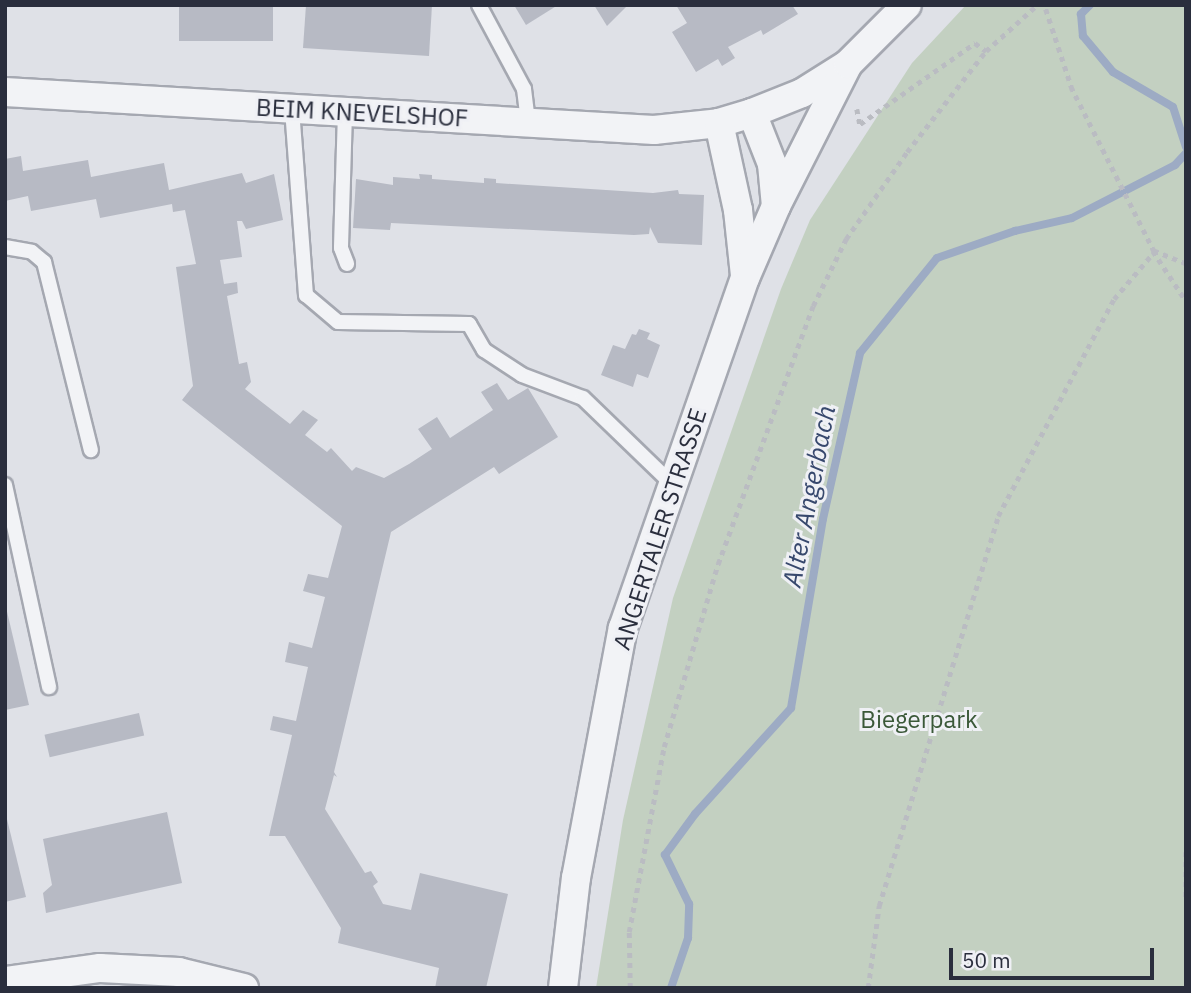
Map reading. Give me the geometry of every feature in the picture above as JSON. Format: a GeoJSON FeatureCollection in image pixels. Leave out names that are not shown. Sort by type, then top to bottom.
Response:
{"type":"FeatureCollection","features":[{"type":"Feature","properties":{"kind":"street","name":"ANGERTALER STRASSE"},"geometry":{"type":"LineString","coordinates":[[563,988],[576,878],[623,628],[745,278],[776,206],[848,64],[907,5]]}},
{"type":"Feature","properties":{"kind":"street","name":"BEIM KNEVELSHOF"},"geometry":{"type":"LineString","coordinates":[[5,92],[654,130],[719,123],[752,113],[802,93],[848,64]]}},
{"type":"Feature","properties":{"kind":"street","name":"ANGERTALER STRASSE"},"geometry":{"type":"LineString","coordinates":[[752,113],[772,164],[776,206]]}},
{"type":"Feature","properties":{"kind":"street"},"geometry":{"type":"LineString","coordinates":[[719,123],[738,210],[745,278]]}},
{"type":"Feature","properties":{"kind":"street"},"geometry":{"type":"LineString","coordinates":[[5,981],[100,968],[179,972],[244,988]]}},
{"type":"Feature","properties":{"kind":"lane"},"geometry":{"type":"LineString","coordinates":[[479,5],[524,89],[528,123]]}},
{"type":"Feature","properties":{"kind":"lane"},"geometry":{"type":"LineString","coordinates":[[292,109],[306,295],[338,322],[469,324],[484,349],[522,375],[583,398],[673,485]]}},
{"type":"Feature","properties":{"kind":"lane"},"geometry":{"type":"LineString","coordinates":[[345,112],[341,248],[347,264]]}},
{"type":"Feature","properties":{"kind":"lane"},"geometry":{"type":"LineString","coordinates":[[5,247],[32,252],[44,262],[91,450]]}},
{"type":"Feature","properties":{"kind":"lane"},"geometry":{"type":"LineString","coordinates":[[5,485],[49,687]]}},
{"type":"Feature","properties":{"kind":"path"},"geometry":{"type":"LineString","coordinates":[[629,988],[629,932],[664,747],[718,564],[768,419],[813,306],[846,239],[986,51],[1037,5]]}},
{"type":"Feature","properties":{"kind":"path"},"geometry":{"type":"LineString","coordinates":[[1044,5],[1072,90],[1154,252],[1186,301]]}},
{"type":"Feature","properties":{"kind":"path"},"geometry":{"type":"LineString","coordinates":[[848,64],[860,124],[975,43],[986,51]]}},
{"type":"Feature","properties":{"kind":"path"},"geometry":{"type":"LineString","coordinates":[[1154,252],[1186,264]]}},
{"type":"Feature","properties":{"kind":"path"},"geometry":{"type":"LineString","coordinates":[[868,988],[878,906],[998,516],[1114,299],[1154,252]]}},
{"type":"Feature","properties":{"kind":"path"},"geometry":{"type":"LineString","coordinates":[[1186,852],[1186,900]]}},
{"type":"Feature","properties":{"kind":"green space","name":"Biegerpark"},"geometry":{"type":"Polygon","coordinates":[[[966,5],[1186,5],[1186,988],[596,988],[623,820],[673,598],[781,289],[810,220],[912,63],[966,5]]]}},
{"type":"Feature","properties":{"kind":"building"},"geometry":{"type":"Polygon","coordinates":[[[179,5],[273,5],[273,41],[179,41],[179,5]]]}},
{"type":"Feature","properties":{"kind":"building"},"geometry":{"type":"Polygon","coordinates":[[[306,5],[432,5],[429,56],[303,48],[306,5]]]}},
{"type":"Feature","properties":{"kind":"building"},"geometry":{"type":"Polygon","coordinates":[[[514,5],[558,5],[526,25],[514,5]]]}},
{"type":"Feature","properties":{"kind":"building"},"geometry":{"type":"Polygon","coordinates":[[[594,5],[628,5],[607,26],[594,5]]]}},
{"type":"Feature","properties":{"kind":"building"},"geometry":{"type":"Polygon","coordinates":[[[676,5],[792,5],[798,14],[763,35],[761,30],[728,47],[735,58],[722,66],[718,59],[696,72],[672,32],[687,23],[676,5]]]}},
{"type":"Feature","properties":{"kind":"building"},"geometry":{"type":"Polygon","coordinates":[[[21,156],[23,171],[88,160],[91,177],[164,163],[169,190],[242,173],[246,183],[274,174],[283,220],[246,229],[242,221],[237,221],[242,257],[220,260],[224,284],[237,282],[238,293],[227,296],[239,364],[247,362],[251,382],[245,389],[290,424],[303,410],[318,420],[305,435],[327,452],[331,448],[352,471],[356,467],[384,478],[409,464],[432,449],[418,429],[437,417],[450,438],[493,410],[481,392],[497,383],[508,400],[528,388],[558,437],[499,474],[494,467],[391,532],[334,772],[337,777],[334,775],[325,809],[365,873],[371,871],[378,882],[373,886],[383,904],[411,910],[420,873],[508,894],[486,988],[435,988],[439,968],[338,943],[341,928],[285,836],[269,836],[292,735],[270,730],[273,716],[296,721],[308,667],[285,662],[289,642],[312,648],[325,597],[303,591],[308,574],[328,578],[342,526],[182,400],[193,386],[176,267],[196,264],[185,210],[173,212],[172,204],[100,218],[96,199],[31,211],[28,196],[5,201],[5,159],[21,156]]]}},
{"type":"Feature","properties":{"kind":"building"},"geometry":{"type":"Polygon","coordinates":[[[419,174],[432,175],[432,179],[484,183],[484,178],[496,179],[496,183],[653,193],[678,190],[679,194],[704,195],[702,245],[658,243],[650,227],[649,234],[634,235],[391,223],[390,230],[353,228],[356,179],[393,185],[393,177],[420,179],[419,174]]]}},
{"type":"Feature","properties":{"kind":"building"},"geometry":{"type":"Polygon","coordinates":[[[639,329],[650,333],[647,339],[660,345],[648,378],[637,374],[633,387],[601,375],[613,345],[625,349],[632,334],[636,335],[639,329]]]}},
{"type":"Feature","properties":{"kind":"building"},"geometry":{"type":"Polygon","coordinates":[[[5,603],[29,705],[5,710],[5,603]]]}},
{"type":"Feature","properties":{"kind":"building"},"geometry":{"type":"Polygon","coordinates":[[[139,713],[144,735],[50,757],[44,735],[139,713]]]}},
{"type":"Feature","properties":{"kind":"building"},"geometry":{"type":"Polygon","coordinates":[[[5,811],[26,897],[5,902],[5,811]]]}},
{"type":"Feature","properties":{"kind":"building"},"geometry":{"type":"Polygon","coordinates":[[[167,812],[182,883],[46,913],[43,893],[52,885],[43,839],[167,812]]]}},
{"type":"Feature","properties":{"kind":"waterway","name":"Alter Angerbach"},"geometry":{"type":"LineString","coordinates":[[1090,5],[1081,14],[1083,36],[1113,72],[1173,107],[1186,147]]}},
{"type":"Feature","properties":{"kind":"waterway","name":"Alter Angerbach"},"geometry":{"type":"LineString","coordinates":[[671,988],[688,938],[689,904],[665,855],[695,814],[791,708],[823,519],[860,353],[937,258],[1015,231],[1072,218],[1175,165],[1186,153]]}}]}
